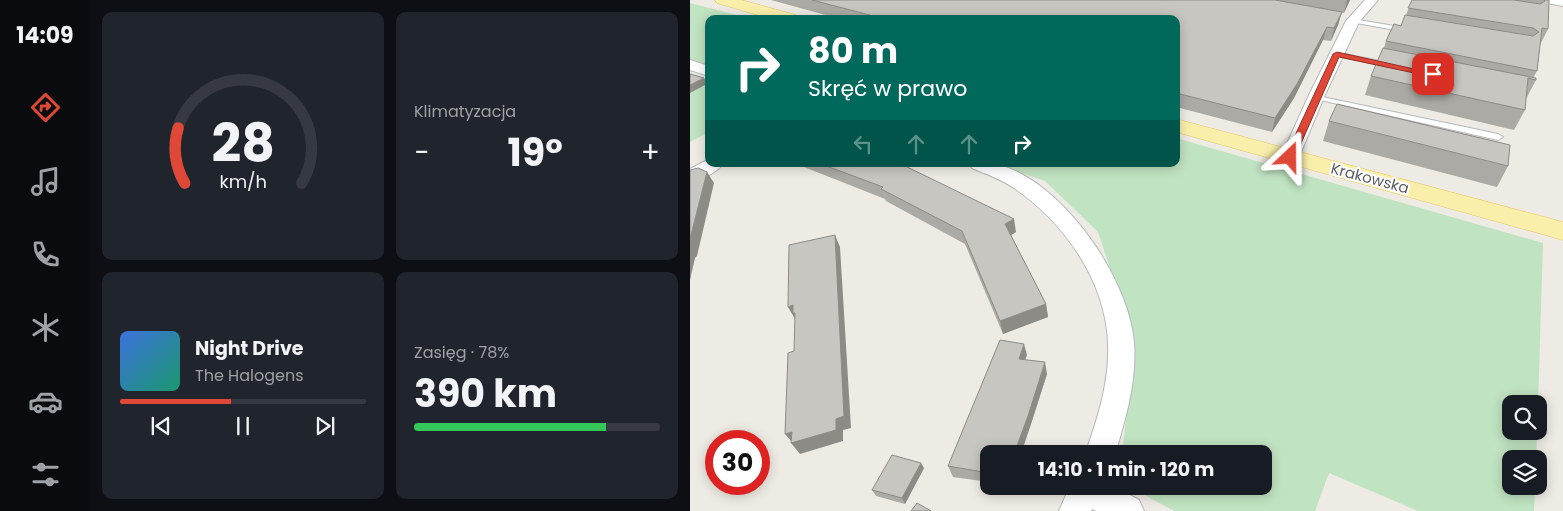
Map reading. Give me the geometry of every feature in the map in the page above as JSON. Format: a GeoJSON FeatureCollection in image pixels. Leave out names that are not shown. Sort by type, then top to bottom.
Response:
{"type":"FeatureCollection","features":[{"type":"Feature","properties":{"kind":"main road"},"geometry":{"type":"LineString","coordinates":[[723,0],[776,15]]}},
{"type":"Feature","properties":{"kind":"main road","name":"Krakowska"},"geometry":{"type":"LineString","coordinates":[[1180,126],[1563,231]]}},
{"type":"Feature","properties":{"kind":"street"},"geometry":{"type":"LineString","coordinates":[[1290,157],[1337,54],[1348,20],[1372,0]]}},
{"type":"Feature","properties":{"kind":"street"},"geometry":{"type":"LineString","coordinates":[[690,65],[705,70]]}},
{"type":"Feature","properties":{"kind":"street"},"geometry":{"type":"LineString","coordinates":[[690,177],[708,167]]}},
{"type":"Feature","properties":{"kind":"street"},"geometry":{"type":"LineString","coordinates":[[985,167],[1020,183],[1057,213],[1074,232],[1096,264],[1107,288],[1119,322],[1121,342],[1120,369],[1114,407],[1103,445]]}},
{"type":"Feature","properties":{"kind":"street"},"geometry":{"type":"LineString","coordinates":[[1082,495],[1128,511]]}},
{"type":"Feature","properties":{"kind":"lane"},"geometry":{"type":"LineString","coordinates":[[1348,20],[1410,30]]}},
{"type":"Feature","properties":{"kind":"lane"},"geometry":{"type":"LineString","coordinates":[[1337,54],[1394,66]]}},
{"type":"Feature","properties":{"kind":"lane"},"geometry":{"type":"LineString","coordinates":[[1316,97],[1498,137]]}},
{"type":"Feature","properties":{"kind":"green space"},"geometry":{"type":"Polygon","coordinates":[[[690,3],[736,15],[705,15],[705,64],[690,59],[690,3]]]}},
{"type":"Feature","properties":{"kind":"green space"},"geometry":{"type":"Polygon","coordinates":[[[690,73],[705,78],[705,134],[690,142],[690,73]]]}},
{"type":"Feature","properties":{"kind":"green space"},"geometry":{"type":"Polygon","coordinates":[[[1180,139],[1543,243],[1538,395],[1502,395],[1502,440],[1537,440],[1536,450],[1502,450],[1502,495],[1535,495],[1534,511],[1418,511],[1329,473],[1315,511],[1174,511],[1145,495],[1272,495],[1272,445],[1123,445],[1135,343],[1098,232],[1045,181],[1005,167],[1180,167],[1180,139]]]}},
{"type":"Feature","properties":{"kind":"building"},"geometry":{"type":"Polygon","coordinates":[[[812,0],[1275,0],[1342,12],[1334,28],[1327,27],[1297,84],[1275,118],[1180,94],[1180,15],[870,15],[812,0]]]}},
{"type":"Feature","properties":{"kind":"building"},"geometry":{"type":"Polygon","coordinates":[[[1412,0],[1514,0],[1540,4],[1544,0],[1549,0],[1548,29],[1542,28],[1537,71],[1386,41],[1394,24],[1401,26],[1405,15],[1533,36],[1539,32],[1533,28],[1408,8],[1412,0]]]}},
{"type":"Feature","properties":{"kind":"building"},"geometry":{"type":"Polygon","coordinates":[[[1383,48],[1536,78],[1536,80],[1528,78],[1525,110],[1371,76],[1383,48]]]}},
{"type":"Feature","properties":{"kind":"building"},"geometry":{"type":"Polygon","coordinates":[[[690,74],[704,78],[690,85],[690,74]]]}},
{"type":"Feature","properties":{"kind":"building"},"geometry":{"type":"Polygon","coordinates":[[[1337,104],[1510,145],[1508,166],[1329,121],[1337,104]]]}},
{"type":"Feature","properties":{"kind":"building"},"geometry":{"type":"Polygon","coordinates":[[[829,167],[907,167],[1014,219],[1005,224],[1046,304],[1000,321],[962,231],[881,189],[883,187],[829,167]]]}},
{"type":"Feature","properties":{"kind":"building"},"geometry":{"type":"Polygon","coordinates":[[[698,168],[707,172],[690,239],[690,170],[698,168]]]}},
{"type":"Feature","properties":{"kind":"building"},"geometry":{"type":"Polygon","coordinates":[[[835,235],[844,416],[836,419],[836,430],[791,443],[792,432],[785,434],[788,353],[794,351],[795,313],[793,313],[793,305],[788,307],[789,245],[835,235]]]}},
{"type":"Feature","properties":{"kind":"building"},"geometry":{"type":"Polygon","coordinates":[[[1000,340],[1024,344],[1019,359],[1045,362],[1017,445],[980,445],[980,471],[948,466],[1000,340]]]}},
{"type":"Feature","properties":{"kind":"building"},"geometry":{"type":"Polygon","coordinates":[[[892,455],[921,463],[902,498],[872,490],[892,455]]]}},
{"type":"Feature","properties":{"kind":"building"},"geometry":{"type":"Polygon","coordinates":[[[917,503],[931,511],[911,511],[917,503]]]}},
{"type":"Feature","properties":{"kind":"route"},"geometry":{"type":"LineString","coordinates":[[1290,157],[1337,54],[1433,74]]}}]}
